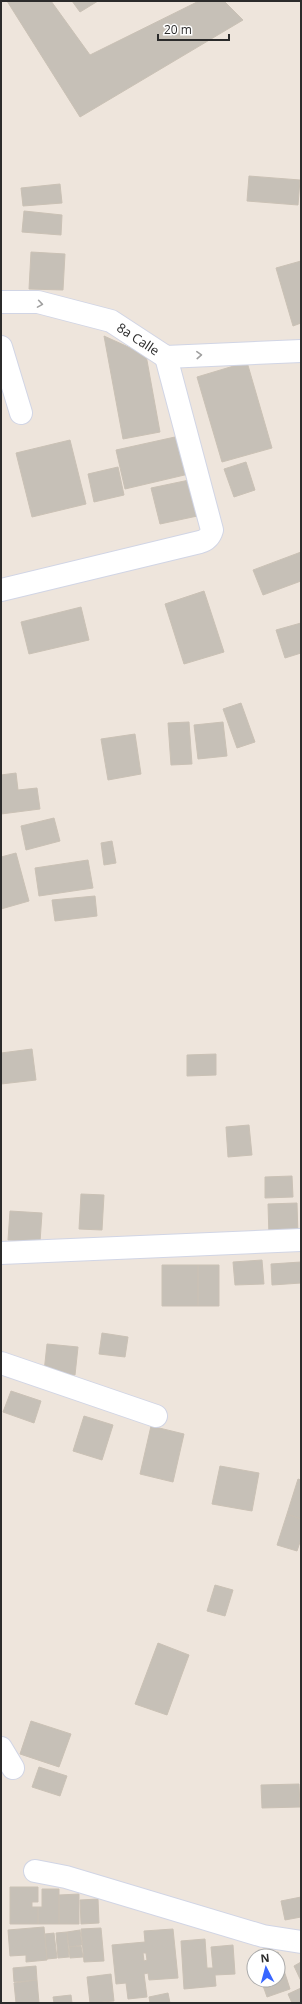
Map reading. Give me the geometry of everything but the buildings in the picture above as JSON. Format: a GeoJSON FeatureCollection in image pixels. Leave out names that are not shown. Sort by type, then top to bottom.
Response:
{"type":"FeatureCollection","features":[{"type":"Feature","properties":{"kind":"street","name":"8a Calle"},"geometry":{"type":"LineString","coordinates":[[1,302],[38,302],[111,321],[166,357],[301,351]]}},
{"type":"Feature","properties":{"kind":"street"},"geometry":{"type":"LineString","coordinates":[[1,347],[22,413]]}},
{"type":"Feature","properties":{"kind":"street"},"geometry":{"type":"LineString","coordinates":[[1,590],[200,542],[207,540],[211,535],[212,530],[166,357]]}},
{"type":"Feature","properties":{"kind":"street"},"geometry":{"type":"LineString","coordinates":[[1,1253],[301,1240]]}},
{"type":"Feature","properties":{"kind":"street"},"geometry":{"type":"LineString","coordinates":[[1,1363],[156,1416]]}},
{"type":"Feature","properties":{"kind":"street"},"geometry":{"type":"LineString","coordinates":[[1,1748],[13,1768]]}},
{"type":"Feature","properties":{"kind":"street"},"geometry":{"type":"LineString","coordinates":[[35,1871],[66,1877],[263,1936],[301,1942]]}}]}
